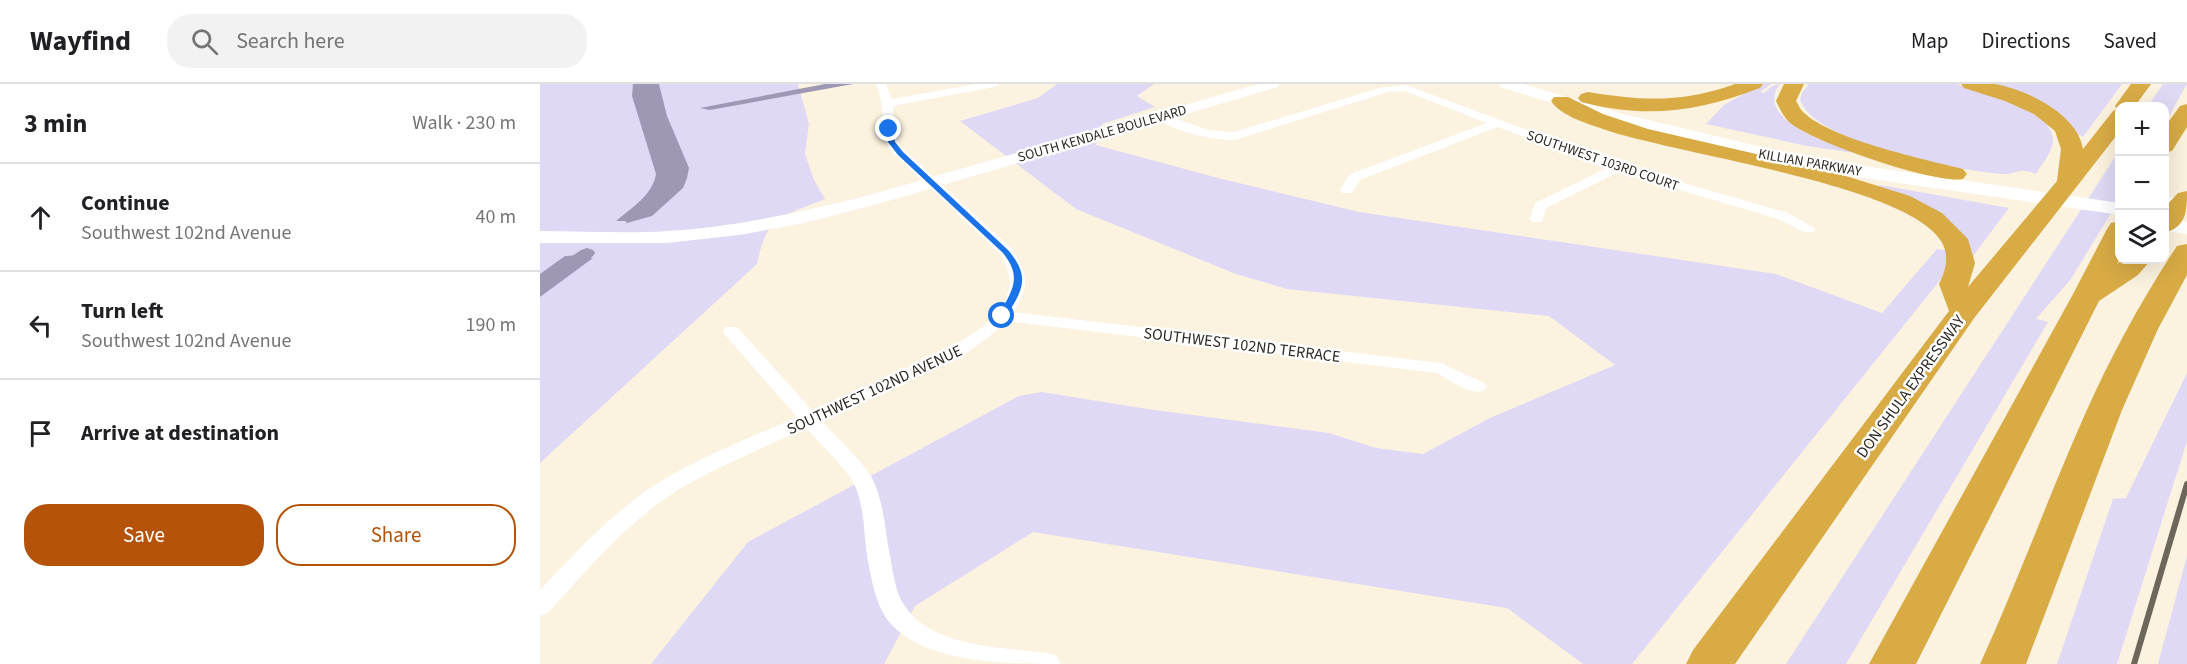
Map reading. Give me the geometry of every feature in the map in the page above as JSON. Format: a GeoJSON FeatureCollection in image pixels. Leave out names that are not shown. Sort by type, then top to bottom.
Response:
{"type":"FeatureCollection","features":[{"type":"Feature","properties":{"kind":"highway"},"geometry":{"type":"LineString","coordinates":[[1587,98],[1660,108],[1684,106],[1720,97],[1753,84]]}},
{"type":"Feature","properties":{"kind":"highway"},"geometry":{"type":"LineString","coordinates":[[1794,84],[1787,91],[1785,98],[1788,105],[1801,121],[1814,129],[1873,153],[1955,174]]}},
{"type":"Feature","properties":{"kind":"highway"},"geometry":{"type":"LineString","coordinates":[[1971,84],[2018,99],[2059,123],[2070,139],[2072,147],[2069,180]]}},
{"type":"Feature","properties":{"kind":"highway"},"geometry":{"type":"LineString","coordinates":[[2128,102],[2141,84]]}},
{"type":"Feature","properties":{"kind":"highway"},"geometry":{"type":"LineString","coordinates":[[1714,143],[1697,127],[1699,121],[1720,97]]}},
{"type":"Feature","properties":{"kind":"highway"},"geometry":{"type":"LineString","coordinates":[[1561,102],[1575,111],[1650,135],[1850,182],[1904,202],[1938,223],[1958,248],[1961,263],[1953,284],[1964,311]]}},
{"type":"Feature","properties":{"kind":"highway"},"geometry":{"type":"LineString","coordinates":[[2169,138],[2187,110]]}},
{"type":"Feature","properties":{"kind":"highway","name":"DON SHULA EXPRESSWAY"},"geometry":{"type":"LineString","coordinates":[[1709,664],[1964,311],[2115,122]]}},
{"type":"Feature","properties":{"kind":"highway"},"geometry":{"type":"LineString","coordinates":[[2169,219],[2187,198]]}},
{"type":"Feature","properties":{"kind":"highway"},"geometry":{"type":"LineString","coordinates":[[1892,664],[2115,239]]}},
{"type":"Feature","properties":{"kind":"highway"},"geometry":{"type":"LineString","coordinates":[[2003,664],[2100,419],[2127,358],[2164,287],[2187,252]]}},
{"type":"Feature","properties":{"kind":"highway"},"geometry":{"type":"LineString","coordinates":[[2086,296],[2133,264]]}},
{"type":"Feature","properties":{"kind":"main road","name":"KILLIAN PARKWAY"},"geometry":{"type":"LineString","coordinates":[[1507,84],[1561,102],[1714,143],[1911,188],[2115,196]]}},
{"type":"Feature","properties":{"kind":"main road","name":"KILLIAN PARKWAY"},"geometry":{"type":"LineString","coordinates":[[1540,84],[1697,127],[1842,158],[1955,174],[2002,192],[2115,208]]}},
{"type":"Feature","properties":{"kind":"main road"},"geometry":{"type":"LineString","coordinates":[[2002,192],[2115,218]]}},
{"type":"Feature","properties":{"kind":"main road"},"geometry":{"type":"LineString","coordinates":[[2169,203],[2187,206]]}},
{"type":"Feature","properties":{"kind":"main road"},"geometry":{"type":"LineString","coordinates":[[2169,216],[2187,218]]}},
{"type":"Feature","properties":{"kind":"main road"},"geometry":{"type":"LineString","coordinates":[[2169,226],[2187,228]]}},
{"type":"Feature","properties":{"kind":"street","name":"SOUTHWEST 102ND AVENUE"},"geometry":{"type":"LineString","coordinates":[[540,606],[607,533],[653,496],[692,473],[958,351],[990,329],[1002,316],[1015,292],[1017,265],[1006,251],[900,153],[892,142],[889,103],[880,84]]}},
{"type":"Feature","properties":{"kind":"street"},"geometry":{"type":"LineString","coordinates":[[889,103],[994,84]]}},
{"type":"Feature","properties":{"kind":"street","name":"SOUTH KENDALE BOULEVARD"},"geometry":{"type":"LineString","coordinates":[[540,237],[659,237],[739,229],[800,218],[1273,84]]}},
{"type":"Feature","properties":{"kind":"street","name":"SOUTHWEST 103RD COURT"},"geometry":{"type":"LineString","coordinates":[[1161,116],[1195,130],[1228,136],[1250,133],[1398,87],[1420,92],[1618,168],[1783,216],[1809,230]]}},
{"type":"Feature","properties":{"kind":"street"},"geometry":{"type":"LineString","coordinates":[[1347,190],[1355,177],[1497,123]]}},
{"type":"Feature","properties":{"kind":"street"},"geometry":{"type":"LineString","coordinates":[[1537,219],[1540,206],[1618,168]]}},
{"type":"Feature","properties":{"kind":"street","name":"SOUTHWEST 102ND TERRACE"},"geometry":{"type":"LineString","coordinates":[[1002,316],[1441,368],[1478,387]]}},
{"type":"Feature","properties":{"kind":"street"},"geometry":{"type":"LineString","coordinates":[[731,331],[863,480],[875,519],[877,551],[883,576],[892,606],[900,618],[917,633],[938,644],[1048,664]]}},
{"type":"Feature","properties":{"kind":"shaded area"},"geometry":{"type":"Polygon","coordinates":[[[540,84],[798,84],[809,124],[805,154],[814,180],[825,199],[787,214],[772,226],[766,235],[757,264],[540,463],[540,84]]]}},
{"type":"Feature","properties":{"kind":"shaded area"},"geometry":{"type":"Polygon","coordinates":[[[633,84],[659,84],[667,116],[689,168],[683,188],[652,216],[627,223],[616,221],[646,195],[656,174],[632,96],[633,84]]]}},
{"type":"Feature","properties":{"kind":"shaded area"},"geometry":{"type":"Polygon","coordinates":[[[825,84],[853,84],[710,110],[700,108],[825,84]]]}},
{"type":"Feature","properties":{"kind":"shaded area"},"geometry":{"type":"Polygon","coordinates":[[[1057,84],[1154,84],[1137,96],[1155,107],[1102,124],[1096,145],[1218,178],[1359,212],[1776,274],[1882,313],[1937,249],[1949,251],[1945,274],[1632,664],[1583,664],[1507,608],[1033,532],[915,606],[884,664],[651,664],[748,542],[1019,396],[1042,392],[1147,409],[1329,433],[1376,448],[1423,454],[1490,418],[1615,365],[1549,316],[1287,289],[1236,274],[1076,209],[960,121],[1038,98],[1057,84]]]}},
{"type":"Feature","properties":{"kind":"shaded area"},"geometry":{"type":"Polygon","coordinates":[[[1761,84],[1771,84],[1760,92],[1764,93],[1772,86],[1780,84],[1774,97],[1777,110],[1787,121],[1818,139],[1862,154],[1807,146],[1706,124],[1724,105],[1761,84]]]}},
{"type":"Feature","properties":{"kind":"shaded area"},"geometry":{"type":"Polygon","coordinates":[[[1809,84],[1956,84],[1998,96],[2029,110],[2042,119],[2050,130],[2053,141],[2049,154],[2036,174],[2021,171],[2001,174],[1922,160],[1859,142],[1832,130],[1811,116],[1800,100],[1809,84]]]}},
{"type":"Feature","properties":{"kind":"shaded area"},"geometry":{"type":"Polygon","coordinates":[[[1983,84],[2122,84],[2083,137],[1983,84]]]}},
{"type":"Feature","properties":{"kind":"shaded area"},"geometry":{"type":"Polygon","coordinates":[[[2163,84],[2187,84],[2169,116],[2169,102],[2151,102],[2163,84]]]}},
{"type":"Feature","properties":{"kind":"shaded area"},"geometry":{"type":"Polygon","coordinates":[[[2115,157],[2115,207],[2071,279],[2036,319],[2048,322],[1846,664],[1786,664],[2115,157]]]}},
{"type":"Feature","properties":{"kind":"shaded area"},"geometry":{"type":"Polygon","coordinates":[[[1880,185],[2009,208],[1970,260],[1877,187],[1880,185]]]}},
{"type":"Feature","properties":{"kind":"shaded area"},"geometry":{"type":"Polygon","coordinates":[[[583,255],[593,258],[540,297],[540,274],[565,256],[583,255]]]}},
{"type":"Feature","properties":{"kind":"shaded area"},"geometry":{"type":"Polygon","coordinates":[[[2187,373],[2187,441],[2117,664],[2057,664],[2113,499],[2126,498],[2187,373]]]}},
{"type":"Feature","properties":{"kind":"shaded area"},"geometry":{"type":"Polygon","coordinates":[[[2187,556],[2187,664],[2158,664],[2187,556]]]}},
{"type":"Feature","properties":{"kind":"waterway"},"geometry":{"type":"LineString","coordinates":[[540,286],[587,253]]}},
{"type":"Feature","properties":{"kind":"railway"},"geometry":{"type":"LineString","coordinates":[[2134,664],[2187,484]]}},
{"type":"Feature","properties":{"kind":"route"},"geometry":{"type":"LineString","coordinates":[[889,129],[892,142],[900,153],[1006,251],[1017,265],[1018,282],[1008,308],[1002,316]]}}]}
